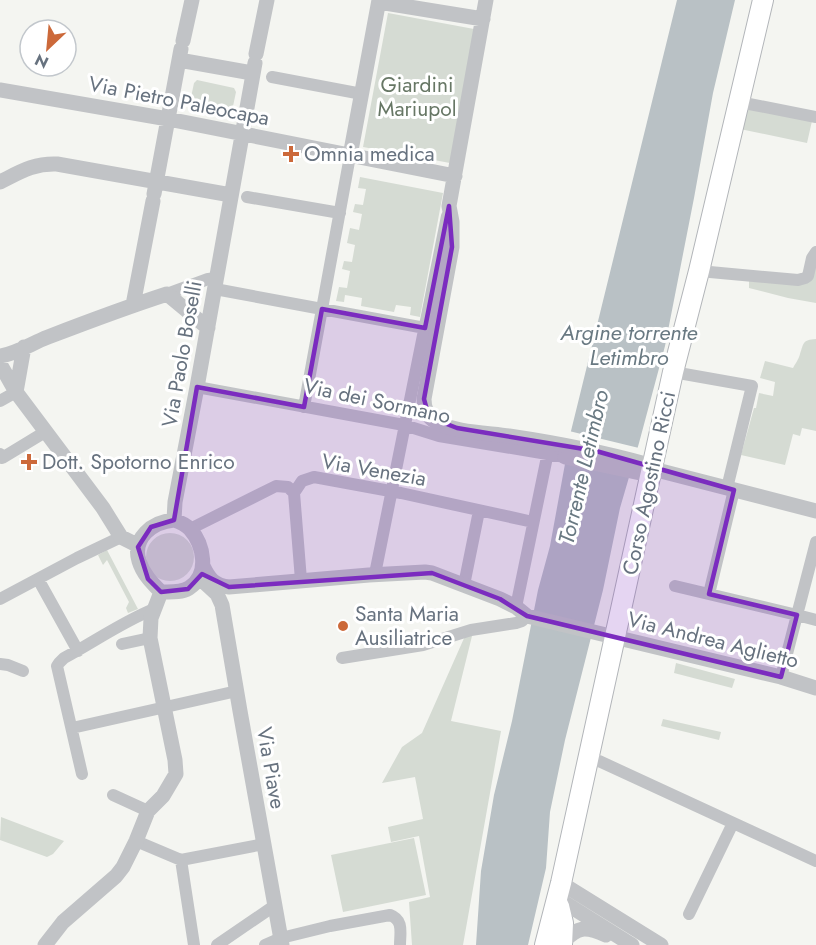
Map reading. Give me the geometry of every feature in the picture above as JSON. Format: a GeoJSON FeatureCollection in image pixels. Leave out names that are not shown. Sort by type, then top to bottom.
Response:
{"type":"FeatureCollection","features":[{"type":"Feature","properties":{"kind":"main road","name":"Corso Agostino Ricci"},"geometry":{"type":"LineString","coordinates":[[556,944],[559,890],[587,758],[607,636],[643,468],[673,372],[699,271],[763,0]]}},
{"type":"Feature","properties":{"kind":"street"},"geometry":{"type":"LineString","coordinates":[[133,304],[192,0]]}},
{"type":"Feature","properties":{"kind":"street","name":"Via Paolo Boselli"},"geometry":{"type":"LineString","coordinates":[[174,520],[175,502],[216,283],[239,196],[243,134],[260,69],[267,0]]}},
{"type":"Feature","properties":{"kind":"street"},"geometry":{"type":"LineString","coordinates":[[375,574],[455,176],[486,0]]}},
{"type":"Feature","properties":{"kind":"street"},"geometry":{"type":"LineString","coordinates":[[304,407],[362,94],[376,1],[483,19]]}},
{"type":"Feature","properties":{"kind":"street"},"geometry":{"type":"LineString","coordinates":[[181,50],[362,94]]}},
{"type":"Feature","properties":{"kind":"street","name":"Via Pietro Paleocapa"},"geometry":{"type":"LineString","coordinates":[[0,90],[168,119],[455,176]]}},
{"type":"Feature","properties":{"kind":"street"},"geometry":{"type":"LineString","coordinates":[[739,102],[816,117]]}},
{"type":"Feature","properties":{"kind":"street"},"geometry":{"type":"LineString","coordinates":[[0,182],[29,167],[57,164],[154,192],[239,196],[339,213]]}},
{"type":"Feature","properties":{"kind":"street","name":"Via dei Sormano"},"geometry":{"type":"LineString","coordinates":[[449,206],[452,222],[452,247],[424,399],[424,408],[429,417],[436,422],[457,428],[643,468],[816,511]]}},
{"type":"Feature","properties":{"kind":"street"},"geometry":{"type":"LineString","coordinates":[[699,271],[798,280],[808,276],[812,258],[816,252]]}},
{"type":"Feature","properties":{"kind":"street"},"geometry":{"type":"LineString","coordinates":[[0,356],[133,304],[208,279],[216,283],[322,309],[425,328]]}},
{"type":"Feature","properties":{"kind":"street"},"geometry":{"type":"LineString","coordinates":[[167,294],[208,328]]}},
{"type":"Feature","properties":{"kind":"street"},"geometry":{"type":"LineString","coordinates":[[16,392],[24,347]]}},
{"type":"Feature","properties":{"kind":"street"},"geometry":{"type":"LineString","coordinates":[[0,364],[16,392],[103,508],[121,537],[138,547]]}},
{"type":"Feature","properties":{"kind":"street"},"geometry":{"type":"LineString","coordinates":[[673,372],[752,386],[709,594]]}},
{"type":"Feature","properties":{"kind":"street","name":"Via dei Sormano"},"geometry":{"type":"LineString","coordinates":[[197,387],[404,425],[439,436],[548,454],[566,451]]}},
{"type":"Feature","properties":{"kind":"street"},"geometry":{"type":"LineString","coordinates":[[0,401],[16,392]]}},
{"type":"Feature","properties":{"kind":"street"},"geometry":{"type":"LineString","coordinates":[[1,460],[45,432]]}},
{"type":"Feature","properties":{"kind":"street"},"geometry":{"type":"LineString","coordinates":[[342,658],[423,645],[471,630],[516,624],[522,621],[521,612],[533,522],[548,454]]}},
{"type":"Feature","properties":{"kind":"street","name":"Via Venezia"},"geometry":{"type":"LineString","coordinates":[[294,493],[302,481],[314,477],[533,522]]}},
{"type":"Feature","properties":{"kind":"street"},"geometry":{"type":"LineString","coordinates":[[190,529],[276,486],[288,487],[294,493],[301,580]]}},
{"type":"Feature","properties":{"kind":"street"},"geometry":{"type":"LineString","coordinates":[[464,585],[479,511]]}},
{"type":"Feature","properties":{"kind":"street"},"geometry":{"type":"LineString","coordinates":[[174,520],[190,529],[200,549],[201,572],[188,589],[162,592],[148,579],[139,561],[138,547],[143,535],[151,527],[163,521],[174,520]]}},
{"type":"Feature","properties":{"kind":"street"},"geometry":{"type":"LineString","coordinates":[[0,599],[121,537]]}},
{"type":"Feature","properties":{"kind":"street"},"geometry":{"type":"LineString","coordinates":[[781,677],[816,542]]}},
{"type":"Feature","properties":{"kind":"street"},"geometry":{"type":"LineString","coordinates":[[201,572],[217,585],[229,587],[222,605]]}},
{"type":"Feature","properties":{"kind":"street","name":"Via Piave"},"geometry":{"type":"LineString","coordinates":[[201,572],[222,605],[282,941]]}},
{"type":"Feature","properties":{"kind":"street","name":"Via Andrea Aglietto"},"geometry":{"type":"LineString","coordinates":[[229,587],[375,574],[432,573],[500,599],[521,612],[607,636],[781,677],[816,688]]}},
{"type":"Feature","properties":{"kind":"street"},"geometry":{"type":"LineString","coordinates":[[39,579],[78,651]]}},
{"type":"Feature","properties":{"kind":"street"},"geometry":{"type":"LineString","coordinates":[[675,586],[816,620]]}},
{"type":"Feature","properties":{"kind":"street"},"geometry":{"type":"LineString","coordinates":[[45,945],[63,922],[116,876],[123,867],[148,811],[163,796],[176,774],[150,638],[151,618],[162,592]]}},
{"type":"Feature","properties":{"kind":"street"},"geometry":{"type":"LineString","coordinates":[[82,774],[57,666],[64,658],[129,620],[154,609]]}},
{"type":"Feature","properties":{"kind":"street"},"geometry":{"type":"LineString","coordinates":[[122,644],[150,638]]}},
{"type":"Feature","properties":{"kind":"street"},"geometry":{"type":"LineString","coordinates":[[0,664],[8,664],[23,670]]}},
{"type":"Feature","properties":{"kind":"street"},"geometry":{"type":"LineString","coordinates":[[72,728],[237,691]]}},
{"type":"Feature","properties":{"kind":"street"},"geometry":{"type":"LineString","coordinates":[[587,758],[816,861]]}},
{"type":"Feature","properties":{"kind":"street"},"geometry":{"type":"LineString","coordinates":[[112,795],[148,811]]}},
{"type":"Feature","properties":{"kind":"street"},"geometry":{"type":"LineString","coordinates":[[689,914],[733,823]]}},
{"type":"Feature","properties":{"kind":"street"},"geometry":{"type":"LineString","coordinates":[[136,841],[182,860],[264,844]]}},
{"type":"Feature","properties":{"kind":"street"},"geometry":{"type":"LineString","coordinates":[[182,860],[194,945]]}},
{"type":"Feature","properties":{"kind":"street"},"geometry":{"type":"LineString","coordinates":[[559,890],[632,945]]}},
{"type":"Feature","properties":{"kind":"street"},"geometry":{"type":"LineString","coordinates":[[559,890],[661,945]]}},
{"type":"Feature","properties":{"kind":"street"},"geometry":{"type":"LineString","coordinates":[[217,945],[274,906]]}},
{"type":"Feature","properties":{"kind":"street"},"geometry":{"type":"LineString","coordinates":[[265,945],[330,926],[382,916],[394,916],[399,921],[400,945]]}},
{"type":"Feature","properties":{"kind":"street"},"geometry":{"type":"LineString","coordinates":[[556,944],[577,930],[587,929],[596,931],[623,945]]}},
{"type":"Feature","properties":{"kind":"highlighted area"},"geometry":{"type":"Polygon","coordinates":[[[449,206],[452,247],[424,399],[429,417],[457,428],[596,451],[734,490],[709,594],[797,615],[781,677],[527,616],[500,599],[432,573],[229,587],[202,574],[188,589],[161,592],[148,579],[138,547],[151,527],[174,520],[197,387],[304,407],[322,309],[425,328],[449,206]]]}},
{"type":"Feature","properties":{"kind":"green space","name":"Giardini Mariupol"},"geometry":{"type":"Polygon","coordinates":[[[388,13],[474,29],[450,163],[363,147],[388,13]]]}},
{"type":"Feature","properties":{"kind":"green space"},"geometry":{"type":"Polygon","coordinates":[[[197,80],[234,88],[236,92],[232,111],[190,102],[194,83],[197,80]]]}},
{"type":"Feature","properties":{"kind":"green space"},"geometry":{"type":"Polygon","coordinates":[[[744,107],[812,121],[807,143],[740,129],[744,107]]]}},
{"type":"Feature","properties":{"kind":"green space"},"geometry":{"type":"Polygon","coordinates":[[[360,177],[443,193],[420,317],[410,315],[411,307],[396,305],[394,312],[361,306],[362,298],[345,295],[344,302],[336,301],[339,287],[347,288],[350,271],[342,269],[344,261],[352,262],[355,245],[347,243],[350,228],[359,230],[362,214],[353,212],[355,204],[363,205],[366,189],[358,188],[360,177]]]}},
{"type":"Feature","properties":{"kind":"green space"},"geometry":{"type":"Polygon","coordinates":[[[816,260],[816,303],[749,288],[749,281],[801,285],[816,260]]]}},
{"type":"Feature","properties":{"kind":"green space"},"geometry":{"type":"Polygon","coordinates":[[[816,339],[816,431],[802,428],[800,436],[793,434],[785,465],[741,455],[759,393],[773,396],[775,382],[760,378],[765,361],[793,368],[804,343],[816,339]]]}},
{"type":"Feature","properties":{"kind":"green space"},"geometry":{"type":"Polygon","coordinates":[[[170,533],[187,540],[194,557],[187,574],[170,581],[153,574],[146,557],[153,540],[170,533]]]}},
{"type":"Feature","properties":{"kind":"green space"},"geometry":{"type":"Polygon","coordinates":[[[107,550],[138,609],[128,613],[126,608],[129,602],[107,560],[103,565],[98,555],[107,550]]]}},
{"type":"Feature","properties":{"kind":"green space"},"geometry":{"type":"Polygon","coordinates":[[[465,636],[472,636],[451,721],[501,731],[463,945],[412,945],[409,902],[430,897],[419,836],[391,842],[388,827],[423,819],[415,777],[382,783],[402,747],[422,733],[465,636]]]}},
{"type":"Feature","properties":{"kind":"green space"},"geometry":{"type":"Polygon","coordinates":[[[676,663],[735,679],[732,688],[674,673],[676,663]]]}},
{"type":"Feature","properties":{"kind":"green space"},"geometry":{"type":"Polygon","coordinates":[[[663,719],[721,732],[719,740],[661,726],[663,719]]]}},
{"type":"Feature","properties":{"kind":"green space"},"geometry":{"type":"Polygon","coordinates":[[[1,817],[64,841],[53,854],[47,857],[0,840],[1,817]]]}},
{"type":"Feature","properties":{"kind":"green space"},"geometry":{"type":"Polygon","coordinates":[[[414,838],[426,895],[343,912],[331,855],[414,838]]]}},
{"type":"Feature","properties":{"kind":"water","name":"Argine torrente Letimbro"},"geometry":{"type":"Polygon","coordinates":[[[677,0],[735,0],[713,93],[665,346],[620,508],[603,590],[565,740],[550,812],[546,868],[528,945],[476,945],[481,871],[494,795],[512,721],[538,590],[550,546],[571,431],[677,0]]]}},
{"type":"Feature","properties":{"kind":"pier"},"geometry":{"type":"Polygon","coordinates":[[[569,431],[639,448],[631,474],[563,459],[569,431]]]}},
{"type":"Feature","properties":{"kind":"place","name":"Omnia medica"},"geometry":{"type":"Point","coordinates":[291,154]}},
{"type":"Feature","properties":{"kind":"place","name":"Dott. Spotorno Enrico"},"geometry":{"type":"Point","coordinates":[29,462]}},
{"type":"Feature","properties":{"kind":"place","name":"Santa Maria Ausiliatrice"},"geometry":{"type":"Point","coordinates":[343,626]}},
{"type":"Feature","properties":{"kind":"water label","name":"Torrente Letimbro"},"geometry":{"type":"Point","coordinates":[583,467]}}]}
